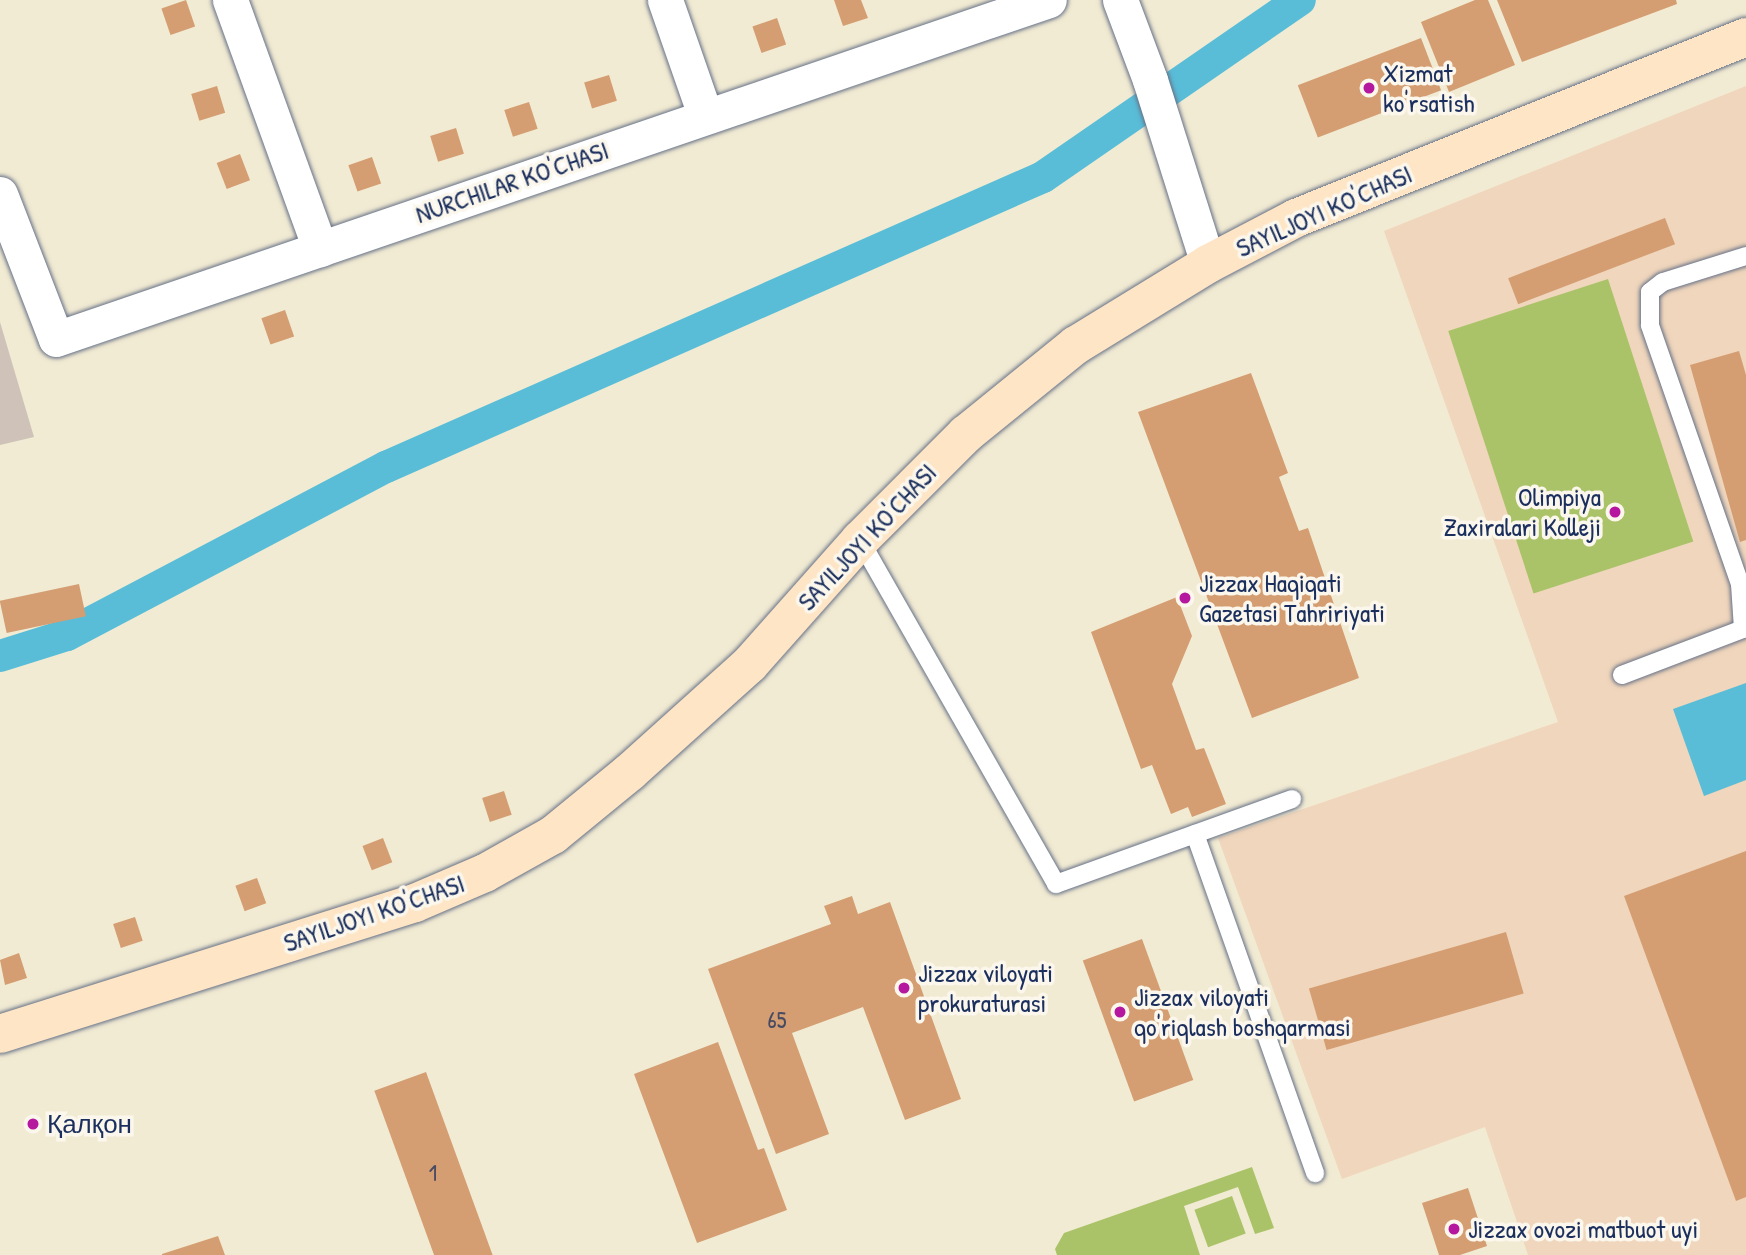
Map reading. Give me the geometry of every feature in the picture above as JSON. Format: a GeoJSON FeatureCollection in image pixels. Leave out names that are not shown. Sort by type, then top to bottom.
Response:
{"type":"FeatureCollection","features":[{"type":"Feature","properties":{"kind":"main road","name":"SAYILJOYI KO'CHASI"},"geometry":{"type":"LineString","coordinates":[[0,1034],[415,904],[485,873],[553,835],[630,772],[750,663],[860,540],[966,434],[1076,345],[1208,264],[1296,218],[1746,37]]}},
{"type":"Feature","properties":{"kind":"street"},"geometry":{"type":"LineString","coordinates":[[230,0],[320,248]]}},
{"type":"Feature","properties":{"kind":"street"},"geometry":{"type":"LineString","coordinates":[[665,0],[705,115]]}},
{"type":"Feature","properties":{"kind":"street","name":"NURCHILAR KO'CHASI"},"geometry":{"type":"LineString","coordinates":[[0,194],[56,339],[705,115],[1049,0]]}},
{"type":"Feature","properties":{"kind":"street"},"geometry":{"type":"LineString","coordinates":[[1120,0],[1150,80],[1208,264]]}},
{"type":"Feature","properties":{"kind":"lane"},"geometry":{"type":"LineString","coordinates":[[1622,675],[1743,629],[1740,584],[1650,325],[1650,292],[1663,282],[1746,256]]}},
{"type":"Feature","properties":{"kind":"lane"},"geometry":{"type":"LineString","coordinates":[[860,540],[1056,884],[1292,799]]}},
{"type":"Feature","properties":{"kind":"lane"},"geometry":{"type":"LineString","coordinates":[[1195,834],[1315,1173]]}},
{"type":"Feature","properties":{"kind":"shaded area","name":"Olimpiya Zaxiralari Kolleji"},"geometry":{"type":"Polygon","coordinates":[[[1746,86],[1746,1255],[1528,1255],[1485,1127],[1342,1179],[1218,838],[1558,722],[1384,231],[1746,86]]]}},
{"type":"Feature","properties":{"kind":"shaded area"},"geometry":{"type":"Polygon","coordinates":[[[0,322],[34,437],[0,445],[0,322]]]}},
{"type":"Feature","properties":{"kind":"green space"},"geometry":{"type":"Polygon","coordinates":[[[1608,279],[1693,541],[1534,593],[1448,331],[1608,279]]]}},
{"type":"Feature","properties":{"kind":"green space"},"geometry":{"type":"Polygon","coordinates":[[[1252,1167],[1274,1228],[1255,1234],[1238,1187],[1184,1206],[1200,1255],[1057,1255],[1055,1249],[1064,1233],[1252,1167]]]}},
{"type":"Feature","properties":{"kind":"green space"},"geometry":{"type":"Polygon","coordinates":[[[1232,1196],[1246,1234],[1208,1247],[1194,1210],[1232,1196]]]}},
{"type":"Feature","properties":{"kind":"water"},"geometry":{"type":"Polygon","coordinates":[[[1746,683],[1746,780],[1704,796],[1673,709],[1746,683]]]}},
{"type":"Feature","properties":{"kind":"building"},"geometry":{"type":"Polygon","coordinates":[[[186,0],[195,26],[171,35],[161,8],[186,0]]]}},
{"type":"Feature","properties":{"kind":"building"},"geometry":{"type":"Polygon","coordinates":[[[834,0],[861,0],[868,18],[843,26],[834,0]]]}},
{"type":"Feature","properties":{"kind":"building","name":"Xizmat ko'rsatish"},"geometry":{"type":"Polygon","coordinates":[[[1475,0],[1488,0],[1515,65],[1449,92],[1421,22],[1475,0]]]}},
{"type":"Feature","properties":{"kind":"building","name":"Xizmat ko'rsatish"},"geometry":{"type":"Polygon","coordinates":[[[1497,0],[1676,0],[1677,4],[1522,62],[1497,0]]]}},
{"type":"Feature","properties":{"kind":"building"},"geometry":{"type":"Polygon","coordinates":[[[777,18],[786,44],[762,53],[752,26],[777,18]]]}},
{"type":"Feature","properties":{"kind":"building","name":"Xizmat ko'rsatish"},"geometry":{"type":"Polygon","coordinates":[[[1421,38],[1441,90],[1318,138],[1298,85],[1421,38]]]}},
{"type":"Feature","properties":{"kind":"building"},"geometry":{"type":"Polygon","coordinates":[[[609,75],[617,101],[592,108],[584,83],[609,75]]]}},
{"type":"Feature","properties":{"kind":"building"},"geometry":{"type":"Polygon","coordinates":[[[217,86],[225,113],[199,121],[191,94],[217,86]]]}},
{"type":"Feature","properties":{"kind":"building"},"geometry":{"type":"Polygon","coordinates":[[[529,102],[538,129],[513,137],[504,110],[529,102]]]}},
{"type":"Feature","properties":{"kind":"building"},"geometry":{"type":"Polygon","coordinates":[[[456,128],[464,154],[438,162],[430,136],[456,128]]]}},
{"type":"Feature","properties":{"kind":"building"},"geometry":{"type":"Polygon","coordinates":[[[240,154],[250,180],[227,189],[217,163],[240,154]]]}},
{"type":"Feature","properties":{"kind":"building"},"geometry":{"type":"Polygon","coordinates":[[[372,157],[381,183],[357,192],[348,165],[372,157]]]}},
{"type":"Feature","properties":{"kind":"building"},"geometry":{"type":"Polygon","coordinates":[[[1665,218],[1675,244],[1518,304],[1508,278],[1665,218]]]}},
{"type":"Feature","properties":{"kind":"building"},"geometry":{"type":"Polygon","coordinates":[[[285,310],[294,336],[270,345],[261,318],[285,310]]]}},
{"type":"Feature","properties":{"kind":"building"},"geometry":{"type":"Polygon","coordinates":[[[1739,351],[1746,375],[1746,540],[1740,542],[1690,365],[1739,351]]]}},
{"type":"Feature","properties":{"kind":"building"},"geometry":{"type":"Polygon","coordinates":[[[1251,373],[1288,473],[1279,477],[1299,531],[1308,528],[1359,678],[1252,718],[1138,412],[1251,373]]]}},
{"type":"Feature","properties":{"kind":"building"},"geometry":{"type":"Polygon","coordinates":[[[79,584],[86,616],[7,633],[0,601],[79,584]]]}},
{"type":"Feature","properties":{"kind":"building"},"geometry":{"type":"Polygon","coordinates":[[[1177,597],[1192,636],[1172,684],[1196,750],[1204,748],[1226,804],[1192,817],[1188,807],[1171,814],[1152,765],[1141,769],[1091,632],[1177,597]]]}},
{"type":"Feature","properties":{"kind":"building"},"geometry":{"type":"Polygon","coordinates":[[[504,791],[512,815],[490,822],[482,798],[504,791]]]}},
{"type":"Feature","properties":{"kind":"building"},"geometry":{"type":"Polygon","coordinates":[[[383,838],[392,862],[372,870],[362,846],[383,838]]]}},
{"type":"Feature","properties":{"kind":"building"},"geometry":{"type":"Polygon","coordinates":[[[1746,851],[1746,1197],[1736,1201],[1624,896],[1746,851]]]}},
{"type":"Feature","properties":{"kind":"building"},"geometry":{"type":"Polygon","coordinates":[[[257,878],[266,903],[245,911],[235,886],[257,878]]]}},
{"type":"Feature","properties":{"kind":"building"},"geometry":{"type":"Polygon","coordinates":[[[852,896],[858,914],[890,902],[961,1099],[905,1120],[863,1007],[792,1033],[829,1134],[776,1154],[708,969],[831,924],[824,906],[852,896]]]}},
{"type":"Feature","properties":{"kind":"building"},"geometry":{"type":"Polygon","coordinates":[[[135,917],[143,941],[121,948],[113,924],[135,917]]]}},
{"type":"Feature","properties":{"kind":"building"},"geometry":{"type":"Polygon","coordinates":[[[1506,932],[1524,994],[1327,1050],[1309,989],[1506,932]]]}},
{"type":"Feature","properties":{"kind":"building"},"geometry":{"type":"Polygon","coordinates":[[[1142,939],[1193,1080],[1134,1102],[1083,961],[1142,939]]]}},
{"type":"Feature","properties":{"kind":"building"},"geometry":{"type":"Polygon","coordinates":[[[19,953],[27,978],[5,985],[0,960],[19,953]]]}},
{"type":"Feature","properties":{"kind":"building"},"geometry":{"type":"Polygon","coordinates":[[[718,1042],[758,1150],[764,1148],[787,1210],[697,1243],[634,1074],[718,1042]]]}},
{"type":"Feature","properties":{"kind":"building"},"geometry":{"type":"Polygon","coordinates":[[[426,1072],[493,1255],[434,1255],[374,1091],[426,1072]]]}},
{"type":"Feature","properties":{"kind":"building"},"geometry":{"type":"Polygon","coordinates":[[[1468,1188],[1487,1246],[1460,1255],[1439,1255],[1422,1203],[1468,1188]]]}},
{"type":"Feature","properties":{"kind":"building"},"geometry":{"type":"Polygon","coordinates":[[[218,1236],[225,1255],[162,1255],[162,1254],[218,1236]]]}},
{"type":"Feature","properties":{"kind":"waterway"},"geometry":{"type":"LineString","coordinates":[[0,656],[67,635],[386,467],[1043,177],[1300,0]]}},
{"type":"Feature","properties":{"kind":"place","name":"Xizmat ko'rsatish"},"geometry":{"type":"Point","coordinates":[1369,88]}},
{"type":"Feature","properties":{"kind":"place","name":"Olimpiya Zaxiralari Kolleji"},"geometry":{"type":"Point","coordinates":[1615,512]}},
{"type":"Feature","properties":{"kind":"place","name":"Jizzax Haqiqati Gazetasi Tahririyati"},"geometry":{"type":"Point","coordinates":[1185,598]}},
{"type":"Feature","properties":{"kind":"place","name":"Jizzax viloyati prokuraturasi"},"geometry":{"type":"Point","coordinates":[904,988]}},
{"type":"Feature","properties":{"kind":"place","name":"Jizzax viloyati qo'riqlash boshqarmasi"},"geometry":{"type":"Point","coordinates":[1120,1012]}},
{"type":"Feature","properties":{"kind":"place","name":"Қалқон"},"geometry":{"type":"Point","coordinates":[33,1124]}},
{"type":"Feature","properties":{"kind":"place","name":"Jizzax ovozi matbuot uyi"},"geometry":{"type":"Point","coordinates":[1454,1229]}}]}
